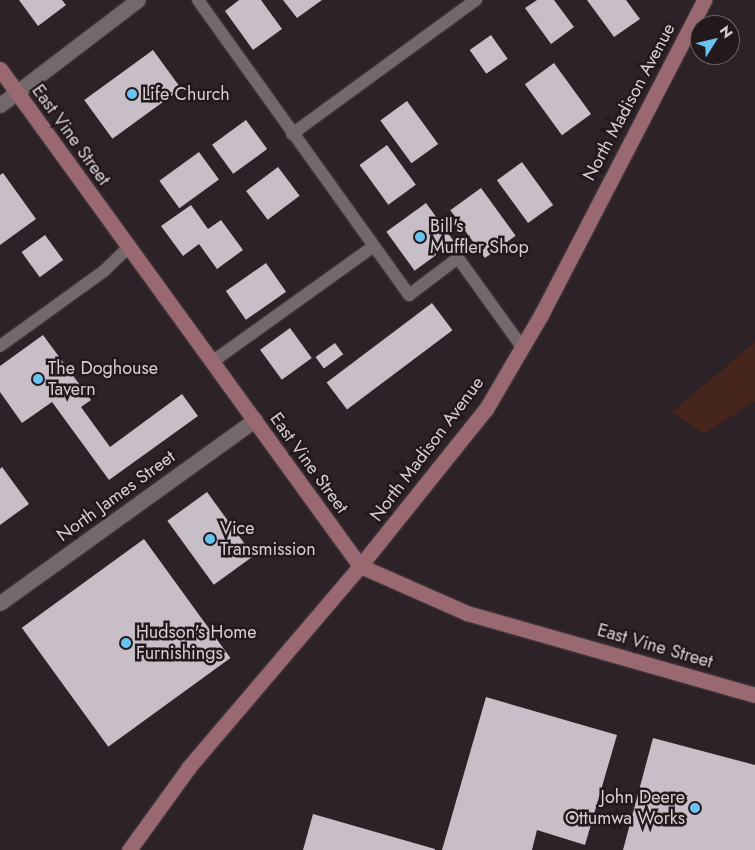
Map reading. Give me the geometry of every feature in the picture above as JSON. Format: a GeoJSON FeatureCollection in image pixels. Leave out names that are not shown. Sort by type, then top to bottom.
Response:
{"type":"FeatureCollection","features":[{"type":"Feature","properties":{"kind":"main road","name":"North Madison Avenue"},"geometry":{"type":"LineString","coordinates":[[129,850],[189,767],[360,566],[486,409],[522,347],[704,0]]}},
{"type":"Feature","properties":{"kind":"main road","name":"East Vine Street"},"geometry":{"type":"LineString","coordinates":[[0,69],[360,566],[467,613],[755,695]]}},
{"type":"Feature","properties":{"kind":"street"},"geometry":{"type":"LineString","coordinates":[[0,105],[15,90],[138,0]]}},
{"type":"Feature","properties":{"kind":"street","name":"North James Street"},"geometry":{"type":"LineString","coordinates":[[0,603],[255,420]]}},
{"type":"Feature","properties":{"kind":"lane"},"geometry":{"type":"LineString","coordinates":[[198,0],[292,134],[409,294],[458,258],[522,347]]}},
{"type":"Feature","properties":{"kind":"lane"},"geometry":{"type":"LineString","coordinates":[[292,134],[476,0]]}},
{"type":"Feature","properties":{"kind":"lane"},"geometry":{"type":"LineString","coordinates":[[212,362],[374,246]]}},
{"type":"Feature","properties":{"kind":"lane"},"geometry":{"type":"LineString","coordinates":[[0,346],[104,271],[129,247]]}},
{"type":"Feature","properties":{"kind":"shaded area"},"geometry":{"type":"Polygon","coordinates":[[[755,342],[755,401],[704,434],[672,412],[755,342]]]}},
{"type":"Feature","properties":{"kind":"building"},"geometry":{"type":"Polygon","coordinates":[[[19,0],[62,0],[66,5],[38,26],[19,0]]]}},
{"type":"Feature","properties":{"kind":"building"},"geometry":{"type":"Polygon","coordinates":[[[239,0],[261,0],[282,29],[253,50],[225,11],[239,0]]]}},
{"type":"Feature","properties":{"kind":"building"},"geometry":{"type":"Polygon","coordinates":[[[283,0],[322,0],[297,18],[283,0]]]}},
{"type":"Feature","properties":{"kind":"building"},"geometry":{"type":"Polygon","coordinates":[[[537,0],[554,0],[574,27],[551,44],[525,8],[537,0]]]}},
{"type":"Feature","properties":{"kind":"building"},"geometry":{"type":"Polygon","coordinates":[[[587,0],[626,0],[640,19],[614,37],[587,0]]]}},
{"type":"Feature","properties":{"kind":"building"},"geometry":{"type":"Polygon","coordinates":[[[491,35],[508,59],[486,74],[470,50],[491,35]]]}},
{"type":"Feature","properties":{"kind":"building","name":"Life Church"},"geometry":{"type":"Polygon","coordinates":[[[153,50],[181,89],[112,139],[84,100],[153,50]]]}},
{"type":"Feature","properties":{"kind":"building"},"geometry":{"type":"Polygon","coordinates":[[[554,63],[591,114],[562,135],[525,84],[554,63]]]}},
{"type":"Feature","properties":{"kind":"building"},"geometry":{"type":"Polygon","coordinates":[[[407,101],[438,144],[411,163],[380,120],[407,101]]]}},
{"type":"Feature","properties":{"kind":"building"},"geometry":{"type":"Polygon","coordinates":[[[246,120],[267,149],[233,174],[212,145],[246,120]]]}},
{"type":"Feature","properties":{"kind":"building"},"geometry":{"type":"Polygon","coordinates":[[[387,145],[416,185],[388,205],[359,165],[387,145]]]}},
{"type":"Feature","properties":{"kind":"building"},"geometry":{"type":"Polygon","coordinates":[[[199,152],[219,180],[179,208],[159,181],[199,152]]]}},
{"type":"Feature","properties":{"kind":"building"},"geometry":{"type":"Polygon","coordinates":[[[522,162],[553,205],[528,223],[497,180],[522,162]]]}},
{"type":"Feature","properties":{"kind":"building"},"geometry":{"type":"Polygon","coordinates":[[[278,167],[300,196],[268,220],[246,191],[278,167]]]}},
{"type":"Feature","properties":{"kind":"building"},"geometry":{"type":"Polygon","coordinates":[[[3,173],[36,219],[0,245],[0,175],[3,173]]]}},
{"type":"Feature","properties":{"kind":"building"},"geometry":{"type":"Polygon","coordinates":[[[481,188],[516,236],[485,258],[450,210],[481,188]]]}},
{"type":"Feature","properties":{"kind":"building","name":"Bill's Muffler Shop"},"geometry":{"type":"Polygon","coordinates":[[[426,203],[454,242],[415,271],[386,232],[426,203]]]}},
{"type":"Feature","properties":{"kind":"building"},"geometry":{"type":"Polygon","coordinates":[[[191,205],[208,229],[221,220],[243,250],[217,269],[199,244],[183,256],[161,226],[191,205]]]}},
{"type":"Feature","properties":{"kind":"building"},"geometry":{"type":"Polygon","coordinates":[[[45,235],[63,260],[40,277],[22,252],[45,235]]]}},
{"type":"Feature","properties":{"kind":"building"},"geometry":{"type":"Polygon","coordinates":[[[266,263],[286,292],[246,320],[226,291],[266,263]]]}},
{"type":"Feature","properties":{"kind":"building"},"geometry":{"type":"Polygon","coordinates":[[[432,303],[452,330],[347,410],[327,382],[432,303]]]}},
{"type":"Feature","properties":{"kind":"building"},"geometry":{"type":"Polygon","coordinates":[[[290,328],[312,358],[282,380],[260,350],[290,328]]]}},
{"type":"Feature","properties":{"kind":"building"},"geometry":{"type":"Polygon","coordinates":[[[43,335],[91,400],[81,407],[110,447],[182,394],[198,416],[109,480],[52,402],[22,423],[0,392],[0,366],[43,335]]]}},
{"type":"Feature","properties":{"kind":"building"},"geometry":{"type":"Polygon","coordinates":[[[335,343],[343,354],[324,368],[316,357],[335,343]]]}},
{"type":"Feature","properties":{"kind":"building"},"geometry":{"type":"Polygon","coordinates":[[[2,467],[29,504],[0,525],[0,469],[2,467]]]}},
{"type":"Feature","properties":{"kind":"building","name":"Vice Transmission"},"geometry":{"type":"Polygon","coordinates":[[[207,492],[253,556],[214,585],[167,521],[207,492]]]}},
{"type":"Feature","properties":{"kind":"building","name":"Hudson's Home Furnishings"},"geometry":{"type":"Polygon","coordinates":[[[144,539],[230,658],[108,747],[22,628],[144,539]]]}},
{"type":"Feature","properties":{"kind":"building"},"geometry":{"type":"Polygon","coordinates":[[[486,697],[617,735],[585,845],[537,830],[532,850],[442,850],[486,697]]]}},
{"type":"Feature","properties":{"kind":"building","name":"John Deere Ottumwa Works"},"geometry":{"type":"Polygon","coordinates":[[[653,738],[755,765],[755,850],[623,850],[653,738]]]}},
{"type":"Feature","properties":{"kind":"building"},"geometry":{"type":"Polygon","coordinates":[[[313,814],[435,849],[435,850],[303,850],[313,814]]]}},
{"type":"Feature","properties":{"kind":"place","name":"Life Church"},"geometry":{"type":"Point","coordinates":[132,94]}},
{"type":"Feature","properties":{"kind":"place","name":"Bill's Muffler Shop"},"geometry":{"type":"Point","coordinates":[420,237]}},
{"type":"Feature","properties":{"kind":"place","name":"The Doghouse Tavern"},"geometry":{"type":"Point","coordinates":[38,379]}},
{"type":"Feature","properties":{"kind":"place","name":"Vice Transmission"},"geometry":{"type":"Point","coordinates":[210,539]}},
{"type":"Feature","properties":{"kind":"place","name":"Hudson's Home Furnishings"},"geometry":{"type":"Point","coordinates":[126,643]}},
{"type":"Feature","properties":{"kind":"place","name":"John Deere Ottumwa Works"},"geometry":{"type":"Point","coordinates":[695,808]}}]}
